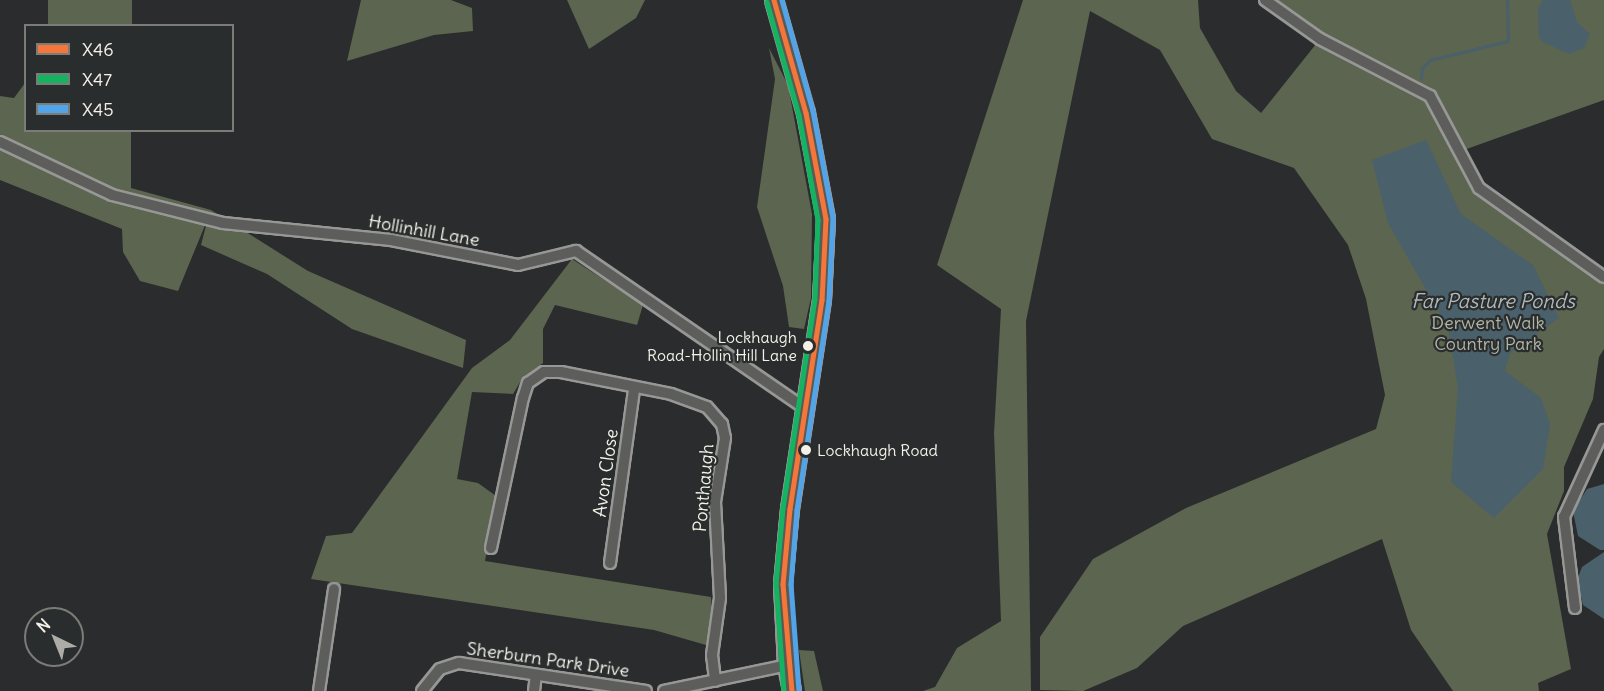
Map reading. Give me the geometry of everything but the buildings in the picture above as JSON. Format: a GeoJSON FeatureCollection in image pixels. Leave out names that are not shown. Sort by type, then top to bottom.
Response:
{"type":"FeatureCollection","features":[{"type":"Feature","properties":{"kind":"main road"},"geometry":{"type":"LineString","coordinates":[[774,0],[806,113],[826,219],[822,300],[790,509],[783,584],[787,665],[792,691]]}},
{"type":"Feature","properties":{"kind":"street"},"geometry":{"type":"LineString","coordinates":[[1265,0],[1320,39],[1430,96],[1479,188],[1602,277]]}},
{"type":"Feature","properties":{"kind":"street","name":"Hollinhill Lane"},"geometry":{"type":"LineString","coordinates":[[0,142],[112,195],[223,223],[391,240],[518,265],[576,251],[806,409]]}},
{"type":"Feature","properties":{"kind":"street","name":"Ponthaugh"},"geometry":{"type":"LineString","coordinates":[[491,548],[528,383],[544,372],[561,372],[634,389],[671,394],[707,407],[722,424],[725,438],[716,502],[720,598],[712,655],[716,681]]}},
{"type":"Feature","properties":{"kind":"street","name":"Avon Close"},"geometry":{"type":"LineString","coordinates":[[610,563],[634,389]]}},
{"type":"Feature","properties":{"kind":"street"},"geometry":{"type":"LineString","coordinates":[[1575,608],[1564,517],[1604,430]]}},
{"type":"Feature","properties":{"kind":"street"},"geometry":{"type":"LineString","coordinates":[[319,691],[334,589]]}},
{"type":"Feature","properties":{"kind":"street","name":"Sherburn Park Drive"},"geometry":{"type":"LineString","coordinates":[[422,691],[430,676],[450,663],[646,691]]}},
{"type":"Feature","properties":{"kind":"street"},"geometry":{"type":"LineString","coordinates":[[664,691],[787,665]]}},
{"type":"Feature","properties":{"kind":"street"},"geometry":{"type":"LineString","coordinates":[[534,691],[536,675]]}},
{"type":"Feature","properties":{"kind":"green space"},"geometry":{"type":"Polygon","coordinates":[[[48,0],[132,0],[132,24],[48,24],[48,0]]]}},
{"type":"Feature","properties":{"kind":"green space"},"geometry":{"type":"Polygon","coordinates":[[[361,0],[451,0],[472,8],[473,31],[434,35],[347,61],[361,0]]]}},
{"type":"Feature","properties":{"kind":"green space"},"geometry":{"type":"Polygon","coordinates":[[[567,0],[645,0],[636,18],[589,49],[567,0]]]}},
{"type":"Feature","properties":{"kind":"green space","name":"Derwent Walk Country Park"},"geometry":{"type":"Polygon","coordinates":[[[1023,0],[1198,0],[1200,28],[1236,91],[1261,113],[1320,39],[1265,0],[1604,0],[1604,100],[1461,151],[1479,188],[1604,277],[1604,349],[1599,357],[1593,399],[1564,467],[1564,491],[1547,534],[1571,669],[1538,683],[1539,691],[1453,691],[1411,630],[1382,539],[1183,626],[1137,668],[1083,691],[1040,690],[1040,637],[1093,559],[1186,508],[1376,429],[1385,395],[1366,299],[1348,245],[1294,168],[1212,139],[1160,50],[1090,11],[1026,321],[1031,691],[923,691],[935,687],[957,648],[1001,621],[994,433],[1001,309],[937,265],[1023,0]]]}},
{"type":"Feature","properties":{"kind":"green space"},"geometry":{"type":"Polygon","coordinates":[[[769,48],[788,85],[812,214],[811,298],[804,329],[789,327],[783,286],[757,207],[775,79],[769,48]]]}},
{"type":"Feature","properties":{"kind":"green space"},"geometry":{"type":"Polygon","coordinates":[[[24,84],[24,132],[131,132],[131,188],[211,210],[308,271],[466,340],[463,368],[352,329],[267,274],[201,245],[208,218],[178,291],[140,281],[123,252],[122,229],[0,180],[0,96],[14,98],[24,84]]]}},
{"type":"Feature","properties":{"kind":"green space"},"geometry":{"type":"Polygon","coordinates":[[[572,259],[643,305],[637,325],[555,305],[543,329],[543,363],[522,379],[513,394],[472,392],[457,479],[478,483],[496,496],[485,561],[711,597],[713,621],[706,645],[654,630],[311,579],[326,536],[352,533],[472,368],[510,340],[572,259]]]}},
{"type":"Feature","properties":{"kind":"green space"},"geometry":{"type":"Polygon","coordinates":[[[799,650],[814,651],[823,691],[805,691],[799,650]]]}},
{"type":"Feature","properties":{"kind":"water"},"geometry":{"type":"Polygon","coordinates":[[[1543,0],[1570,0],[1577,22],[1590,34],[1584,48],[1569,54],[1539,38],[1538,9],[1543,0]]]}},
{"type":"Feature","properties":{"kind":"water","name":"Far Pasture Ponds"},"geometry":{"type":"Polygon","coordinates":[[[1426,140],[1461,214],[1533,265],[1559,318],[1510,353],[1505,371],[1541,398],[1550,424],[1543,469],[1494,518],[1451,482],[1458,388],[1448,328],[1388,223],[1372,160],[1426,140]]]}},
{"type":"Feature","properties":{"kind":"water"},"geometry":{"type":"Polygon","coordinates":[[[1604,484],[1604,550],[1600,550],[1578,536],[1573,511],[1587,489],[1604,484]]]}},
{"type":"Feature","properties":{"kind":"water"},"geometry":{"type":"Polygon","coordinates":[[[1604,552],[1604,619],[1583,605],[1577,580],[1582,567],[1604,552]]]}},
{"type":"Feature","properties":{"kind":"waterway"},"geometry":{"type":"LineString","coordinates":[[1421,78],[1422,68],[1430,60],[1508,41],[1507,0]]}},
{"type":"Feature","properties":{"kind":"transit line","name":"X46"},"geometry":{"type":"LineString","coordinates":[[774,0],[806,113],[826,219],[822,300],[790,509],[783,584],[792,691]]}},
{"type":"Feature","properties":{"kind":"transit line","name":"X45"},"geometry":{"type":"LineString","coordinates":[[782,0],[813,111],[833,218],[829,301],[797,510],[791,584],[799,690]]}},
{"type":"Feature","properties":{"kind":"transit line","name":"X47"},"geometry":{"type":"LineString","coordinates":[[767,2],[799,115],[818,220],[815,299],[783,508],[776,583],[784,691]]}},
{"type":"Feature","properties":{"kind":"place","name":"Lockhaugh Road-Hollin Hill Lane"},"geometry":{"type":"Point","coordinates":[808,346]}},
{"type":"Feature","properties":{"kind":"place","name":"Lockhaugh Road"},"geometry":{"type":"Point","coordinates":[806,450]}}]}
